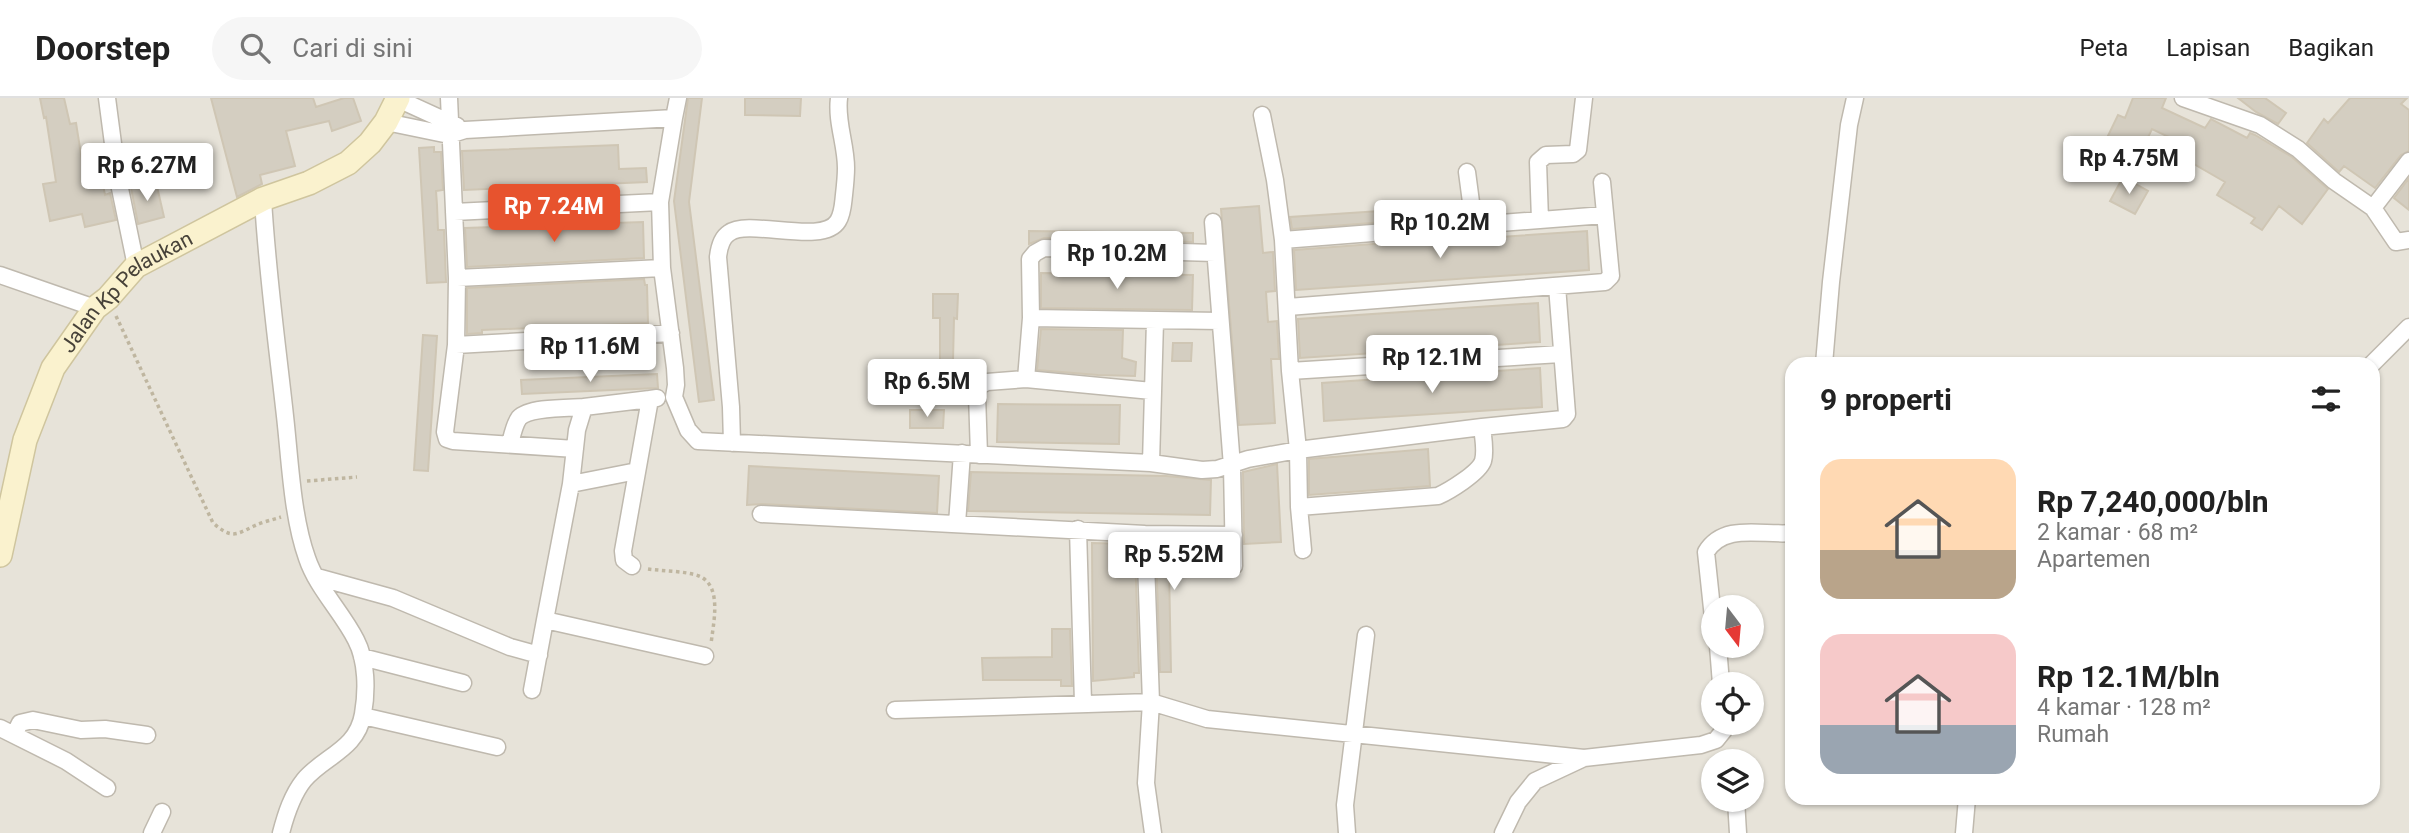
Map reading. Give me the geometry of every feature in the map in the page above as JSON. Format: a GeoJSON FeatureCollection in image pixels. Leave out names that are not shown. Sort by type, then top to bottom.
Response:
{"type":"FeatureCollection","features":[{"type":"Feature","properties":{"kind":"street"},"geometry":{"type":"LineString","coordinates":[[107,98],[117,174],[136,266]]}},
{"type":"Feature","properties":{"kind":"street"},"geometry":{"type":"LineString","coordinates":[[449,98],[457,278],[456,345],[444,429],[447,439],[575,449]]}},
{"type":"Feature","properties":{"kind":"street"},"geometry":{"type":"LineString","coordinates":[[677,98],[660,202],[662,268],[676,385],[674,397],[692,436],[698,440],[1151,463],[1202,470],[1232,466],[1248,459],[1298,450],[1563,419],[1567,414],[1556,286]]}},
{"type":"Feature","properties":{"kind":"street"},"geometry":{"type":"LineString","coordinates":[[732,443],[719,248],[728,233],[740,228],[811,231],[832,228],[838,222],[843,206],[846,166],[837,112],[839,98]]}},
{"type":"Feature","properties":{"kind":"street"},"geometry":{"type":"LineString","coordinates":[[1540,220],[1538,162],[1548,154],[1573,154],[1578,150],[1584,98]]}},
{"type":"Feature","properties":{"kind":"street"},"geometry":{"type":"LineString","coordinates":[[1825,357],[1849,125],[1855,98]]}},
{"type":"Feature","properties":{"kind":"street"},"geometry":{"type":"LineString","coordinates":[[2183,98],[2260,125],[2298,149],[2334,181],[2373,208],[2396,242],[2409,240]]}},
{"type":"Feature","properties":{"kind":"street"},"geometry":{"type":"LineString","coordinates":[[398,99],[450,128]]}},
{"type":"Feature","properties":{"kind":"street","name":"Jalan Kp Pelaukan"},"geometry":{"type":"LineString","coordinates":[[0,555],[25,440],[52,368],[102,303],[136,266],[263,199],[309,183],[348,163],[370,143],[386,122],[398,99]]}},
{"type":"Feature","properties":{"kind":"street"},"geometry":{"type":"LineString","coordinates":[[1262,115],[1283,240],[1303,550]]}},
{"type":"Feature","properties":{"kind":"street"},"geometry":{"type":"LineString","coordinates":[[386,122],[466,130],[674,118]]}},
{"type":"Feature","properties":{"kind":"street"},"geometry":{"type":"LineString","coordinates":[[2373,208],[2409,161]]}},
{"type":"Feature","properties":{"kind":"street"},"geometry":{"type":"LineString","coordinates":[[1467,172],[1474,225]]}},
{"type":"Feature","properties":{"kind":"street"},"geometry":{"type":"LineString","coordinates":[[1287,307],[1605,282],[1611,276],[1602,182]]}},
{"type":"Feature","properties":{"kind":"street"},"geometry":{"type":"LineString","coordinates":[[263,199],[269,289],[296,511],[307,559],[356,640],[362,657],[365,681],[363,716],[355,734],[347,744],[305,778],[286,812],[281,833]]}},
{"type":"Feature","properties":{"kind":"street"},"geometry":{"type":"LineString","coordinates":[[454,212],[660,202]]}},
{"type":"Feature","properties":{"kind":"street"},"geometry":{"type":"LineString","coordinates":[[1283,240],[1604,215]]}},
{"type":"Feature","properties":{"kind":"street"},"geometry":{"type":"LineString","coordinates":[[1213,222],[1232,466],[1234,566]]}},
{"type":"Feature","properties":{"kind":"street"},"geometry":{"type":"LineString","coordinates":[[1026,379],[1031,318],[1030,260],[1035,253],[1044,248],[1215,253]]}},
{"type":"Feature","properties":{"kind":"street"},"geometry":{"type":"LineString","coordinates":[[457,278],[662,268]]}},
{"type":"Feature","properties":{"kind":"street"},"geometry":{"type":"LineString","coordinates":[[0,275],[102,303]]}},
{"type":"Feature","properties":{"kind":"street"},"geometry":{"type":"LineString","coordinates":[[1031,318],[1220,321]]}},
{"type":"Feature","properties":{"kind":"street"},"geometry":{"type":"LineString","coordinates":[[1151,463],[1156,321]]}},
{"type":"Feature","properties":{"kind":"street"},"geometry":{"type":"LineString","coordinates":[[2379,357],[2409,327]]}},
{"type":"Feature","properties":{"kind":"street"},"geometry":{"type":"LineString","coordinates":[[456,345],[671,333]]}},
{"type":"Feature","properties":{"kind":"street"},"geometry":{"type":"LineString","coordinates":[[1290,371],[1561,354]]}},
{"type":"Feature","properties":{"kind":"street"},"geometry":{"type":"LineString","coordinates":[[979,455],[976,394],[979,386],[986,382],[1026,379],[1152,391]]}},
{"type":"Feature","properties":{"kind":"street"},"geometry":{"type":"LineString","coordinates":[[510,444],[516,422],[522,415],[534,411],[674,397]]}},
{"type":"Feature","properties":{"kind":"street"},"geometry":{"type":"LineString","coordinates":[[632,566],[624,560],[623,551],[650,399]]}},
{"type":"Feature","properties":{"kind":"street"},"geometry":{"type":"LineString","coordinates":[[532,690],[584,407]]}},
{"type":"Feature","properties":{"kind":"street"},"geometry":{"type":"LineString","coordinates":[[1299,507],[1438,496],[1454,489],[1481,466],[1484,450],[1482,427]]}},
{"type":"Feature","properties":{"kind":"street"},"geometry":{"type":"LineString","coordinates":[[957,524],[962,453]]}},
{"type":"Feature","properties":{"kind":"street"},"geometry":{"type":"LineString","coordinates":[[570,484],[637,471]]}},
{"type":"Feature","properties":{"kind":"street"},"geometry":{"type":"LineString","coordinates":[[761,514],[1145,534],[1234,535]]}},
{"type":"Feature","properties":{"kind":"street"},"geometry":{"type":"LineString","coordinates":[[1079,529],[1083,704]]}},
{"type":"Feature","properties":{"kind":"street"},"geometry":{"type":"LineString","coordinates":[[1711,595],[1706,552],[1711,543],[1721,537],[1742,532],[1785,533]]}},
{"type":"Feature","properties":{"kind":"street"},"geometry":{"type":"LineString","coordinates":[[1145,534],[1151,702],[1146,783],[1153,833]]}},
{"type":"Feature","properties":{"kind":"street"},"geometry":{"type":"LineString","coordinates":[[317,577],[393,598],[510,647],[538,655]]}},
{"type":"Feature","properties":{"kind":"street"},"geometry":{"type":"LineString","coordinates":[[545,621],[705,656]]}},
{"type":"Feature","properties":{"kind":"street"},"geometry":{"type":"LineString","coordinates":[[1347,833],[1345,805],[1366,635]]}},
{"type":"Feature","properties":{"kind":"street"},"geometry":{"type":"LineString","coordinates":[[362,657],[463,683]]}},
{"type":"Feature","properties":{"kind":"street"},"geometry":{"type":"LineString","coordinates":[[895,710],[1151,702],[1207,719],[1584,758],[1701,745],[1716,740],[1720,735]]}},
{"type":"Feature","properties":{"kind":"street"},"geometry":{"type":"LineString","coordinates":[[363,716],[497,747]]}},
{"type":"Feature","properties":{"kind":"street"},"geometry":{"type":"LineString","coordinates":[[107,788],[66,761],[7,732],[29,720],[81,730],[105,729],[147,735]]}},
{"type":"Feature","properties":{"kind":"street"},"geometry":{"type":"LineString","coordinates":[[1503,833],[1518,802],[1535,781],[1584,758]]}},
{"type":"Feature","properties":{"kind":"street"},"geometry":{"type":"LineString","coordinates":[[1964,833],[1966,805]]}},
{"type":"Feature","properties":{"kind":"street"},"geometry":{"type":"LineString","coordinates":[[152,833],[162,812]]}},
{"type":"Feature","properties":{"kind":"street"},"geometry":{"type":"LineString","coordinates":[[1737,812],[1738,833]]}},
{"type":"Feature","properties":{"kind":"path"},"geometry":{"type":"LineString","coordinates":[[102,303],[213,523],[231,534],[245,533],[253,527],[296,511]]}},
{"type":"Feature","properties":{"kind":"path"},"geometry":{"type":"LineString","coordinates":[[293,482],[357,477]]}},
{"type":"Feature","properties":{"kind":"path"},"geometry":{"type":"LineString","coordinates":[[632,566],[699,576],[710,585],[715,602],[710,652],[705,656]]}},
{"type":"Feature","properties":{"kind":"shaded area"},"geometry":{"type":"Polygon","coordinates":[[[0,98],[2409,98],[2409,833],[0,833],[0,98]]]}},
{"type":"Feature","properties":{"kind":"building"},"geometry":{"type":"Polygon","coordinates":[[[40,98],[64,98],[70,124],[76,123],[84,173],[100,170],[105,195],[110,193],[116,220],[85,227],[82,214],[50,221],[43,184],[56,182],[46,117],[44,118],[40,98]]]}},
{"type":"Feature","properties":{"kind":"building"},"geometry":{"type":"Polygon","coordinates":[[[211,98],[313,98],[316,107],[344,98],[353,98],[361,121],[332,131],[329,121],[286,131],[295,166],[260,175],[262,184],[237,197],[211,98]]]}},
{"type":"Feature","properties":{"kind":"building"},"geometry":{"type":"Polygon","coordinates":[[[688,98],[702,98],[689,202],[714,400],[699,402],[674,201],[688,98]]]}},
{"type":"Feature","properties":{"kind":"building"},"geometry":{"type":"Polygon","coordinates":[[[745,98],[801,98],[800,116],[745,115],[745,98]]]}},
{"type":"Feature","properties":{"kind":"building"},"geometry":{"type":"Polygon","coordinates":[[[2133,98],[2166,98],[2162,108],[2205,128],[2211,119],[2247,138],[2250,133],[2255,135],[2292,157],[2328,189],[2302,224],[2279,206],[2262,230],[2251,223],[2255,218],[2217,195],[2225,182],[2182,157],[2188,146],[2152,129],[2138,158],[2105,142],[2118,115],[2125,118],[2133,98]]]}},
{"type":"Feature","properties":{"kind":"building"},"geometry":{"type":"Polygon","coordinates":[[[2238,98],[2265,98],[2286,113],[2278,124],[2238,98]]]}},
{"type":"Feature","properties":{"kind":"building"},"geometry":{"type":"Polygon","coordinates":[[[2350,98],[2407,98],[2401,104],[2409,110],[2409,151],[2401,155],[2375,188],[2344,166],[2339,172],[2307,143],[2324,119],[2328,123],[2350,98]]]}},
{"type":"Feature","properties":{"kind":"building"},"geometry":{"type":"Polygon","coordinates":[[[618,145],[619,169],[646,168],[647,182],[464,190],[462,151],[618,145]]]}},
{"type":"Feature","properties":{"kind":"building"},"geometry":{"type":"Polygon","coordinates":[[[434,147],[434,152],[441,152],[443,190],[436,191],[438,230],[444,230],[446,282],[427,283],[419,148],[434,147]]]}},
{"type":"Feature","properties":{"kind":"building"},"geometry":{"type":"Polygon","coordinates":[[[2123,177],[2148,191],[2135,214],[2110,201],[2123,177]]]}},
{"type":"Feature","properties":{"kind":"building"},"geometry":{"type":"Polygon","coordinates":[[[2409,178],[2409,210],[2394,198],[2409,178]]]}},
{"type":"Feature","properties":{"kind":"building"},"geometry":{"type":"Polygon","coordinates":[[[156,182],[164,217],[138,224],[131,188],[156,182]]]}},
{"type":"Feature","properties":{"kind":"building"},"geometry":{"type":"Polygon","coordinates":[[[1259,206],[1263,253],[1273,252],[1275,291],[1266,292],[1268,322],[1277,321],[1279,359],[1271,359],[1275,423],[1239,425],[1221,209],[1259,206]]]}},
{"type":"Feature","properties":{"kind":"building"},"geometry":{"type":"Polygon","coordinates":[[[1410,209],[1411,220],[1292,229],[1290,217],[1410,209]]]}},
{"type":"Feature","properties":{"kind":"building"},"geometry":{"type":"Polygon","coordinates":[[[643,222],[644,258],[467,267],[465,228],[643,222]]]}},
{"type":"Feature","properties":{"kind":"building"},"geometry":{"type":"Polygon","coordinates":[[[1029,231],[1193,233],[1193,242],[1044,238],[1029,244],[1029,231]]]}},
{"type":"Feature","properties":{"kind":"building"},"geometry":{"type":"Polygon","coordinates":[[[1587,231],[1589,270],[1296,290],[1294,250],[1587,231]]]}},
{"type":"Feature","properties":{"kind":"building"},"geometry":{"type":"Polygon","coordinates":[[[1041,273],[1193,275],[1192,310],[1041,308],[1041,273]]]}},
{"type":"Feature","properties":{"kind":"building"},"geometry":{"type":"Polygon","coordinates":[[[644,279],[647,285],[648,323],[482,330],[482,333],[467,334],[467,288],[644,279]]]}},
{"type":"Feature","properties":{"kind":"building"},"geometry":{"type":"Polygon","coordinates":[[[933,294],[958,294],[957,319],[954,318],[953,361],[940,361],[940,318],[933,318],[933,294]]]}},
{"type":"Feature","properties":{"kind":"building"},"geometry":{"type":"Polygon","coordinates":[[[1538,303],[1540,342],[1300,358],[1298,319],[1538,303]]]}},
{"type":"Feature","properties":{"kind":"building"},"geometry":{"type":"Polygon","coordinates":[[[1041,329],[1123,330],[1122,358],[1136,362],[1135,376],[1037,370],[1041,329]]]}},
{"type":"Feature","properties":{"kind":"building"},"geometry":{"type":"Polygon","coordinates":[[[423,335],[437,336],[428,471],[414,470],[423,335]]]}},
{"type":"Feature","properties":{"kind":"building"},"geometry":{"type":"Polygon","coordinates":[[[1173,343],[1192,343],[1191,361],[1172,361],[1173,343]]]}},
{"type":"Feature","properties":{"kind":"building"},"geometry":{"type":"Polygon","coordinates":[[[880,362],[905,362],[904,388],[879,387],[880,362]]]}},
{"type":"Feature","properties":{"kind":"building"},"geometry":{"type":"Polygon","coordinates":[[[1540,368],[1542,407],[1324,421],[1322,383],[1540,368]]]}},
{"type":"Feature","properties":{"kind":"building"},"geometry":{"type":"Polygon","coordinates":[[[657,374],[658,388],[522,394],[521,380],[657,374]]]}},
{"type":"Feature","properties":{"kind":"building"},"geometry":{"type":"Polygon","coordinates":[[[998,404],[1120,405],[1119,444],[997,442],[998,404]]]}},
{"type":"Feature","properties":{"kind":"building"},"geometry":{"type":"Polygon","coordinates":[[[910,410],[944,410],[943,428],[910,428],[910,410]]]}},
{"type":"Feature","properties":{"kind":"building"},"geometry":{"type":"Polygon","coordinates":[[[1428,449],[1430,486],[1309,495],[1309,459],[1428,449]]]}},
{"type":"Feature","properties":{"kind":"building"},"geometry":{"type":"Polygon","coordinates":[[[1277,464],[1281,542],[1244,544],[1243,472],[1277,464]]]}},
{"type":"Feature","properties":{"kind":"building"},"geometry":{"type":"Polygon","coordinates":[[[749,466],[939,476],[937,513],[747,505],[749,466]]]}},
{"type":"Feature","properties":{"kind":"building"},"geometry":{"type":"Polygon","coordinates":[[[971,472],[1166,476],[1211,480],[1210,515],[968,511],[971,472]]]}},
{"type":"Feature","properties":{"kind":"building"},"geometry":{"type":"Polygon","coordinates":[[[1092,543],[1131,544],[1131,551],[1135,551],[1139,673],[1134,673],[1134,677],[1093,681],[1092,543]]]}},
{"type":"Feature","properties":{"kind":"building"},"geometry":{"type":"Polygon","coordinates":[[[1156,550],[1169,550],[1169,553],[1214,550],[1215,568],[1169,568],[1171,672],[1160,672],[1156,550]]]}},
{"type":"Feature","properties":{"kind":"building"},"geometry":{"type":"Polygon","coordinates":[[[1052,629],[1070,629],[1072,686],[1061,686],[1061,680],[983,680],[982,658],[1052,657],[1052,629]]]}}]}
